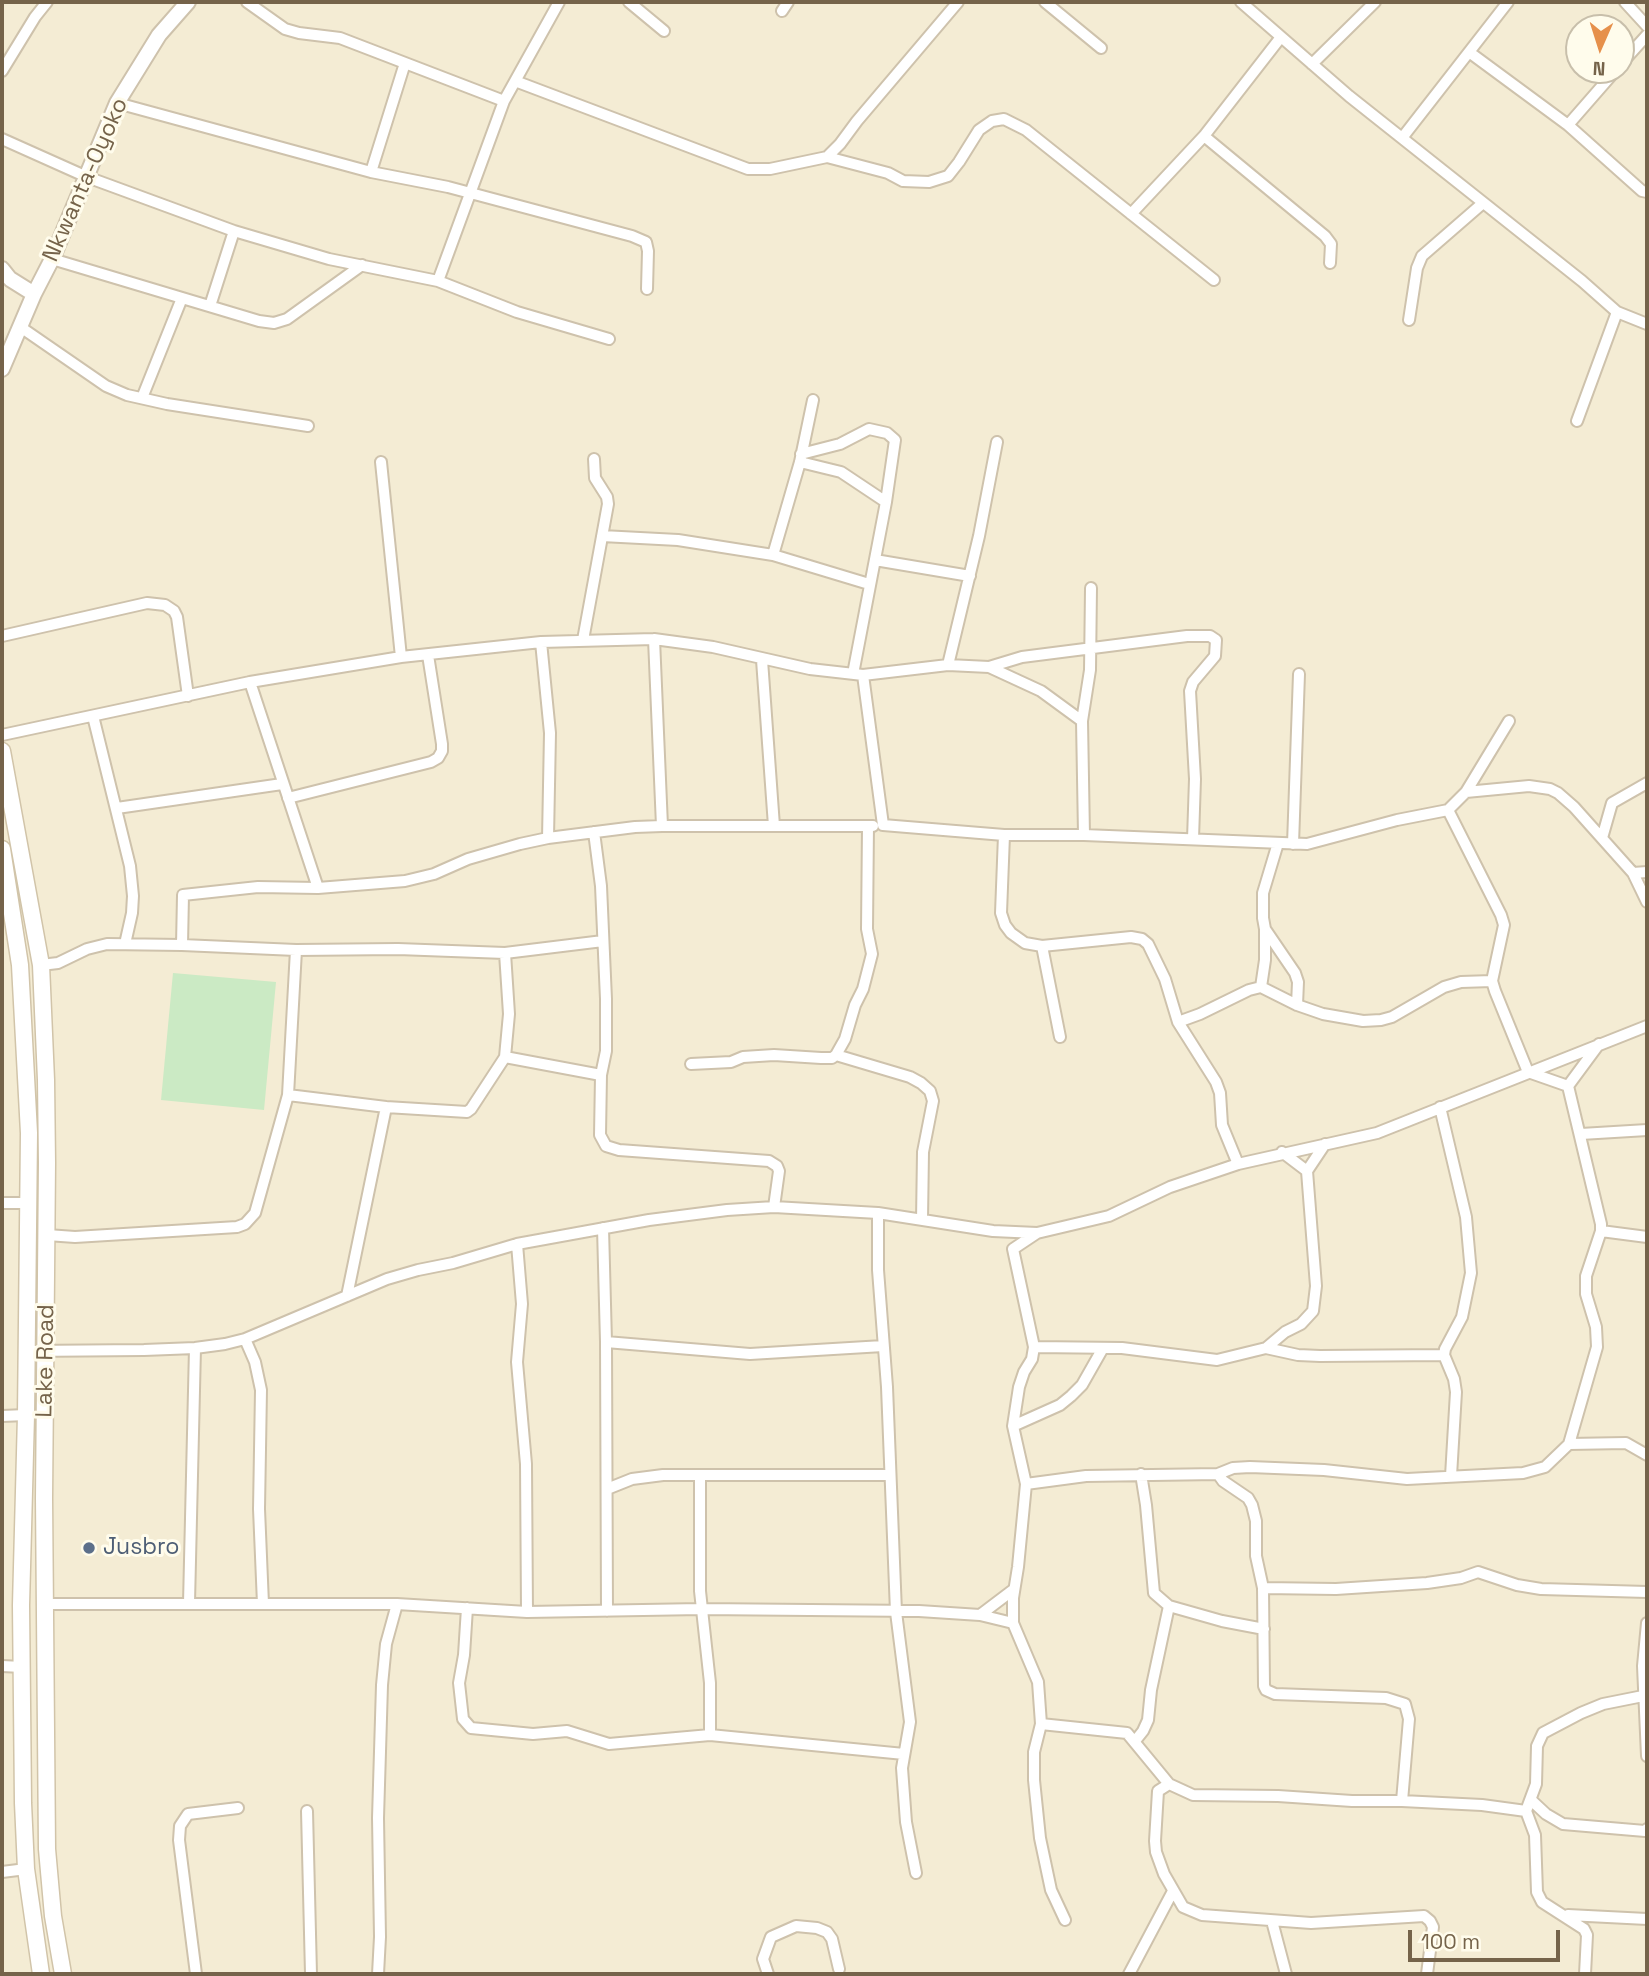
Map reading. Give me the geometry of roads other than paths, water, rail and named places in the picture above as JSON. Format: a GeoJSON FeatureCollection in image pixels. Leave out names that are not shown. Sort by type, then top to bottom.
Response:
{"type":"FeatureCollection","features":[{"type":"Feature","properties":{"kind":"main road","name":"Lake Road"},"geometry":{"type":"LineString","coordinates":[[2,751],[41,965],[47,1080],[44,1498],[47,1849],[53,1973]]}},
{"type":"Feature","properties":{"kind":"main road","name":"Lake Road"},"geometry":{"type":"LineString","coordinates":[[2,849],[22,992],[29,1121],[30,1203],[22,1548],[26,1869],[53,1973]]}},
{"type":"Feature","properties":{"kind":"street"},"geometry":{"type":"LineString","coordinates":[[2,71],[47,2]]}},
{"type":"Feature","properties":{"kind":"street","name":"Nkwanta-Oyoko"},"geometry":{"type":"LineString","coordinates":[[2,369],[19,326],[52,259],[117,103],[159,35],[188,2]]}},
{"type":"Feature","properties":{"kind":"street"},"geometry":{"type":"LineString","coordinates":[[247,2],[285,29],[340,38],[504,101]]}},
{"type":"Feature","properties":{"kind":"street"},"geometry":{"type":"LineString","coordinates":[[438,281],[504,101],[559,2]]}},
{"type":"Feature","properties":{"kind":"street"},"geometry":{"type":"LineString","coordinates":[[629,2],[641,5],[664,30]]}},
{"type":"Feature","properties":{"kind":"street"},"geometry":{"type":"LineString","coordinates":[[827,157],[841,144],[857,121],[958,2]]}},
{"type":"Feature","properties":{"kind":"street"},"geometry":{"type":"LineString","coordinates":[[1045,2],[1101,48]]}},
{"type":"Feature","properties":{"kind":"street"},"geometry":{"type":"LineString","coordinates":[[1241,2],[1312,64],[1617,312],[1647,324]]}},
{"type":"Feature","properties":{"kind":"street"},"geometry":{"type":"LineString","coordinates":[[1312,64],[1376,2]]}},
{"type":"Feature","properties":{"kind":"street"},"geometry":{"type":"LineString","coordinates":[[1402,138],[1508,2]]}},
{"type":"Feature","properties":{"kind":"street"},"geometry":{"type":"LineString","coordinates":[[1625,2],[1647,26]]}},
{"type":"Feature","properties":{"kind":"street"},"geometry":{"type":"LineString","coordinates":[[1635,48],[1647,35]]}},
{"type":"Feature","properties":{"kind":"street"},"geometry":{"type":"LineString","coordinates":[[1131,214],[1204,136],[1281,37]]}},
{"type":"Feature","properties":{"kind":"street"},"geometry":{"type":"LineString","coordinates":[[1469,52],[1568,125],[1642,191],[1647,192]]}},
{"type":"Feature","properties":{"kind":"street"},"geometry":{"type":"LineString","coordinates":[[372,172],[405,63]]}},
{"type":"Feature","properties":{"kind":"street"},"geometry":{"type":"LineString","coordinates":[[515,81],[748,169],[771,169],[827,157],[888,173],[903,181],[929,182],[948,176],[979,130],[992,121],[1004,119],[1026,130],[1214,280]]}},
{"type":"Feature","properties":{"kind":"street"},"geometry":{"type":"LineString","coordinates":[[1568,125],[1604,84]]}},
{"type":"Feature","properties":{"kind":"street"},"geometry":{"type":"LineString","coordinates":[[117,103],[372,172],[471,194],[632,236],[646,242],[647,289]]}},
{"type":"Feature","properties":{"kind":"street"},"geometry":{"type":"LineString","coordinates":[[1204,136],[1325,236],[1331,244],[1330,263]]}},
{"type":"Feature","properties":{"kind":"street"},"geometry":{"type":"LineString","coordinates":[[2,139],[87,177],[234,231],[329,258],[438,281],[517,312],[609,339]]}},
{"type":"Feature","properties":{"kind":"street"},"geometry":{"type":"LineString","coordinates":[[1409,320],[1417,268],[1422,256],[1483,203]]}},
{"type":"Feature","properties":{"kind":"street"},"geometry":{"type":"LineString","coordinates":[[210,306],[234,231]]}},
{"type":"Feature","properties":{"kind":"street"},"geometry":{"type":"LineString","coordinates":[[52,259],[259,321],[274,323],[287,319],[362,265]]}},
{"type":"Feature","properties":{"kind":"street"},"geometry":{"type":"LineString","coordinates":[[2,270],[10,279],[34,294]]}},
{"type":"Feature","properties":{"kind":"street"},"geometry":{"type":"LineString","coordinates":[[142,398],[182,298]]}},
{"type":"Feature","properties":{"kind":"street"},"geometry":{"type":"LineString","coordinates":[[1577,421],[1617,312]]}},
{"type":"Feature","properties":{"kind":"street"},"geometry":{"type":"LineString","coordinates":[[19,326],[106,386],[142,398],[308,426]]}},
{"type":"Feature","properties":{"kind":"street"},"geometry":{"type":"LineString","coordinates":[[773,555],[801,458],[813,400]]}},
{"type":"Feature","properties":{"kind":"street"},"geometry":{"type":"LineString","coordinates":[[801,458],[840,444],[869,429],[894,437],[886,502],[869,584],[858,674],[883,825]]}},
{"type":"Feature","properties":{"kind":"street"},"geometry":{"type":"LineString","coordinates":[[948,665],[970,576],[996,442]]}},
{"type":"Feature","properties":{"kind":"street"},"geometry":{"type":"LineString","coordinates":[[801,458],[841,472],[886,502]]}},
{"type":"Feature","properties":{"kind":"street"},"geometry":{"type":"LineString","coordinates":[[583,640],[607,497],[595,478],[593,459]]}},
{"type":"Feature","properties":{"kind":"street"},"geometry":{"type":"LineString","coordinates":[[381,462],[401,657]]}},
{"type":"Feature","properties":{"kind":"street"},"geometry":{"type":"LineString","coordinates":[[602,536],[678,540],[773,555],[869,584]]}},
{"type":"Feature","properties":{"kind":"street"},"geometry":{"type":"LineString","coordinates":[[875,560],[970,576]]}},
{"type":"Feature","properties":{"kind":"street"},"geometry":{"type":"LineString","coordinates":[[1084,835],[1082,721],[1087,696],[1091,588]]}},
{"type":"Feature","properties":{"kind":"street"},"geometry":{"type":"LineString","coordinates":[[2,636],[147,603],[165,605],[174,611],[177,617],[188,696]]}},
{"type":"Feature","properties":{"kind":"street"},"geometry":{"type":"LineString","coordinates":[[2,735],[250,682],[401,657],[541,642],[654,639],[713,647],[762,660],[858,674],[948,665],[989,667],[1023,657],[1187,636],[1210,636],[1216,640],[1215,656],[1193,682],[1190,691],[1195,779],[1193,839]]}},
{"type":"Feature","properties":{"kind":"street"},"geometry":{"type":"LineString","coordinates":[[654,639],[662,826]]}},
{"type":"Feature","properties":{"kind":"street"},"geometry":{"type":"LineString","coordinates":[[541,642],[550,733],[548,838]]}},
{"type":"Feature","properties":{"kind":"street"},"geometry":{"type":"LineString","coordinates":[[288,798],[438,758],[442,744],[428,655]]}},
{"type":"Feature","properties":{"kind":"street"},"geometry":{"type":"LineString","coordinates":[[762,660],[774,826]]}},
{"type":"Feature","properties":{"kind":"street"},"geometry":{"type":"LineString","coordinates":[[989,667],[1041,691],[1082,721]]}},
{"type":"Feature","properties":{"kind":"street"},"geometry":{"type":"LineString","coordinates":[[1293,844],[1299,674]]}},
{"type":"Feature","properties":{"kind":"street"},"geometry":{"type":"LineString","coordinates":[[250,682],[318,888]]}},
{"type":"Feature","properties":{"kind":"street"},"geometry":{"type":"LineString","coordinates":[[93,716],[130,866],[132,913],[124,944]]}},
{"type":"Feature","properties":{"kind":"street"},"geometry":{"type":"LineString","coordinates":[[182,945],[183,895],[258,887],[318,888],[405,881],[434,874],[468,859],[520,844],[635,827],[883,825],[1004,835],[1084,835],[1293,844],[1325,841],[1397,820],[1448,810],[1466,792],[1509,721]]}},
{"type":"Feature","properties":{"kind":"street"},"geometry":{"type":"LineString","coordinates":[[1602,838],[1612,803],[1647,783]]}},
{"type":"Feature","properties":{"kind":"street"},"geometry":{"type":"LineString","coordinates":[[117,808],[282,784]]}},
{"type":"Feature","properties":{"kind":"street"},"geometry":{"type":"LineString","coordinates":[[1466,792],[1516,786],[1550,789],[1574,807],[1633,873],[1647,902]]}},
{"type":"Feature","properties":{"kind":"street"},"geometry":{"type":"LineString","coordinates":[[1448,810],[1501,915],[1504,925],[1492,981],[1528,1072],[1568,1086]]}},
{"type":"Feature","properties":{"kind":"street"},"geometry":{"type":"LineString","coordinates":[[691,1064],[730,1062],[754,1057],[832,1058],[836,1055],[845,1039],[855,1005],[863,989],[872,954],[867,929],[868,826]]}},
{"type":"Feature","properties":{"kind":"street"},"geometry":{"type":"LineString","coordinates":[[594,832],[601,886],[606,1051],[601,1075],[600,1135],[606,1146],[619,1150],[769,1161],[777,1166],[779,1171],[774,1207]]}},
{"type":"Feature","properties":{"kind":"street"},"geometry":{"type":"LineString","coordinates":[[1004,835],[1000,913],[1011,933],[1025,943],[1042,946],[1131,937],[1148,943],[1165,979],[1178,1022],[1216,1082],[1220,1093],[1222,1125],[1238,1164]]}},
{"type":"Feature","properties":{"kind":"street"},"geometry":{"type":"LineString","coordinates":[[1261,988],[1265,960],[1263,893],[1278,843]]}},
{"type":"Feature","properties":{"kind":"street"},"geometry":{"type":"LineString","coordinates":[[1633,873],[1647,872]]}},
{"type":"Feature","properties":{"kind":"street"},"geometry":{"type":"LineString","coordinates":[[1265,929],[1295,973],[1298,982],[1297,1005]]}},
{"type":"Feature","properties":{"kind":"street"},"geometry":{"type":"LineString","coordinates":[[41,965],[58,963],[86,949],[107,944],[505,953],[603,941]]}},
{"type":"Feature","properties":{"kind":"street"},"geometry":{"type":"LineString","coordinates":[[1042,946],[1060,1037]]}},
{"type":"Feature","properties":{"kind":"street"},"geometry":{"type":"LineString","coordinates":[[47,1235],[75,1237],[237,1227],[246,1224],[255,1213],[288,1095],[296,950]]}},
{"type":"Feature","properties":{"kind":"street"},"geometry":{"type":"LineString","coordinates":[[288,1095],[386,1107],[467,1112],[505,1057],[509,1014],[505,953]]}},
{"type":"Feature","properties":{"kind":"street"},"geometry":{"type":"LineString","coordinates":[[1178,1022],[1249,990],[1261,988],[1323,1014],[1363,1021],[1381,1020],[1392,1017],[1444,987],[1461,982],[1492,981]]}},
{"type":"Feature","properties":{"kind":"street"},"geometry":{"type":"LineString","coordinates":[[27,1351],[195,1348],[245,1339],[387,1279],[517,1244],[675,1216],[774,1207],[878,1213],[993,1231],[1037,1233],[1109,1216],[1170,1186],[1238,1164],[1282,1152],[1377,1133],[1647,1026]]}},
{"type":"Feature","properties":{"kind":"street"},"geometry":{"type":"LineString","coordinates":[[1568,1086],[1599,1044]]}},
{"type":"Feature","properties":{"kind":"street"},"geometry":{"type":"LineString","coordinates":[[836,1055],[910,1077],[930,1091],[933,1101],[923,1152],[922,1220]]}},
{"type":"Feature","properties":{"kind":"street"},"geometry":{"type":"LineString","coordinates":[[505,1057],[601,1075]]}},
{"type":"Feature","properties":{"kind":"street"},"geometry":{"type":"LineString","coordinates":[[1026,1484],[1086,1476],[1218,1474],[1233,1468],[1266,1466],[1407,1479],[1534,1471],[1545,1467],[1570,1444],[1597,1347],[1596,1327],[1586,1294],[1586,1276],[1601,1231],[1568,1086]]}},
{"type":"Feature","properties":{"kind":"street"},"geometry":{"type":"LineString","coordinates":[[347,1296],[386,1107]]}},
{"type":"Feature","properties":{"kind":"street"},"geometry":{"type":"LineString","coordinates":[[1440,1107],[1466,1217],[1471,1273],[1462,1317],[1444,1355],[1454,1379],[1456,1392],[1451,1476]]}},
{"type":"Feature","properties":{"kind":"street"},"geometry":{"type":"LineString","coordinates":[[1581,1134],[1647,1130]]}},
{"type":"Feature","properties":{"kind":"street"},"geometry":{"type":"LineString","coordinates":[[1266,1348],[1285,1332],[1301,1324],[1313,1311],[1316,1286],[1307,1171],[1325,1144]]}},
{"type":"Feature","properties":{"kind":"street"},"geometry":{"type":"LineString","coordinates":[[1282,1152],[1307,1171]]}},
{"type":"Feature","properties":{"kind":"street"},"geometry":{"type":"LineString","coordinates":[[2,1203],[30,1203]]}},
{"type":"Feature","properties":{"kind":"street"},"geometry":{"type":"LineString","coordinates":[[878,1213],[878,1270],[896,1612],[910,1722],[902,1769],[906,1822],[916,1873]]}},
{"type":"Feature","properties":{"kind":"street"},"geometry":{"type":"LineString","coordinates":[[603,1228],[607,1611]]}},
{"type":"Feature","properties":{"kind":"street"},"geometry":{"type":"LineString","coordinates":[[993,1231],[1013,1249],[1034,1347],[1032,1359],[1019,1387],[1013,1426],[1026,1484],[1018,1567],[1013,1590],[1013,1623],[1038,1682],[1041,1724],[1034,1752],[1040,1838],[1051,1890],[1065,1920]]}},
{"type":"Feature","properties":{"kind":"street"},"geometry":{"type":"LineString","coordinates":[[1601,1231],[1647,1237]]}},
{"type":"Feature","properties":{"kind":"street"},"geometry":{"type":"LineString","coordinates":[[1013,1249],[1037,1233]]}},
{"type":"Feature","properties":{"kind":"street"},"geometry":{"type":"LineString","coordinates":[[517,1244],[522,1295],[517,1362],[526,1464],[527,1612]]}},
{"type":"Feature","properties":{"kind":"street"},"geometry":{"type":"LineString","coordinates":[[245,1339],[255,1362],[261,1390],[259,1509],[263,1604]]}},
{"type":"Feature","properties":{"kind":"street"},"geometry":{"type":"LineString","coordinates":[[606,1342],[750,1354],[883,1346]]}},
{"type":"Feature","properties":{"kind":"street"},"geometry":{"type":"LineString","coordinates":[[1034,1347],[1163,1352],[1189,1358],[1217,1360],[1266,1348],[1298,1355],[1320,1356],[1444,1355]]}},
{"type":"Feature","properties":{"kind":"street"},"geometry":{"type":"LineString","coordinates":[[189,1603],[195,1348]]}},
{"type":"Feature","properties":{"kind":"street"},"geometry":{"type":"LineString","coordinates":[[1013,1426],[1060,1405],[1071,1396],[1082,1385],[1103,1348]]}},
{"type":"Feature","properties":{"kind":"street"},"geometry":{"type":"LineString","coordinates":[[2,1416],[26,1415]]}},
{"type":"Feature","properties":{"kind":"street"},"geometry":{"type":"LineString","coordinates":[[1570,1444],[1612,1442],[1626,1444],[1647,1455]]}},
{"type":"Feature","properties":{"kind":"street"},"geometry":{"type":"LineString","coordinates":[[1141,1474],[1154,1593],[1169,1606],[1222,1621],[1264,1629]]}},
{"type":"Feature","properties":{"kind":"street"},"geometry":{"type":"LineString","coordinates":[[1218,1474],[1223,1481],[1248,1498],[1256,1521],[1256,1556],[1263,1588],[1264,1686],[1269,1693],[1386,1699],[1405,1704],[1409,1720],[1402,1801]]}},
{"type":"Feature","properties":{"kind":"street"},"geometry":{"type":"LineString","coordinates":[[607,1489],[632,1479],[700,1475],[890,1475]]}},
{"type":"Feature","properties":{"kind":"street"},"geometry":{"type":"LineString","coordinates":[[700,1475],[701,1609],[710,1683],[710,1735]]}},
{"type":"Feature","properties":{"kind":"street"},"geometry":{"type":"LineString","coordinates":[[1263,1588],[1336,1589],[1427,1583],[1461,1578],[1478,1572],[1517,1585],[1541,1589],[1647,1592]]}},
{"type":"Feature","properties":{"kind":"street"},"geometry":{"type":"LineString","coordinates":[[981,1615],[1013,1590]]}},
{"type":"Feature","properties":{"kind":"street"},"geometry":{"type":"LineString","coordinates":[[46,1604],[397,1604],[527,1612],[701,1609],[896,1612],[981,1615],[1013,1623]]}},
{"type":"Feature","properties":{"kind":"street"},"geometry":{"type":"LineString","coordinates":[[378,1974],[378,1818],[382,1685],[386,1644],[397,1604]]}},
{"type":"Feature","properties":{"kind":"street"},"geometry":{"type":"LineString","coordinates":[[1135,1741],[1148,1720],[1151,1690],[1169,1606]]}},
{"type":"Feature","properties":{"kind":"street"},"geometry":{"type":"LineString","coordinates":[[467,1608],[459,1683],[463,1720],[471,1728],[533,1734],[567,1731],[610,1744],[710,1735],[904,1754]]}},
{"type":"Feature","properties":{"kind":"street"},"geometry":{"type":"LineString","coordinates":[[1647,1623],[1643,1666],[1647,1756]]}},
{"type":"Feature","properties":{"kind":"street"},"geometry":{"type":"LineString","coordinates":[[2,1666],[22,1667]]}},
{"type":"Feature","properties":{"kind":"street"},"geometry":{"type":"LineString","coordinates":[[1585,1974],[1587,1935],[1584,1929],[1542,1902],[1537,1892],[1535,1835],[1526,1811],[1536,1784],[1537,1746],[1543,1733],[1558,1724],[1603,1704],[1643,1696]]}},
{"type":"Feature","properties":{"kind":"street"},"geometry":{"type":"LineString","coordinates":[[1041,1724],[1057,1728],[1121,1731],[1135,1741],[1169,1784],[1183,1792],[1204,1796],[1402,1801],[1482,1805],[1526,1811]]}},
{"type":"Feature","properties":{"kind":"street"},"geometry":{"type":"LineString","coordinates":[[1169,1784],[1158,1791],[1156,1852],[1183,1907],[1193,1912],[1272,1922],[1343,1922],[1423,1916],[1433,1927],[1427,1974]]}},
{"type":"Feature","properties":{"kind":"street"},"geometry":{"type":"LineString","coordinates":[[1531,1800],[1546,1814],[1563,1824],[1645,1831],[1647,1829]]}},
{"type":"Feature","properties":{"kind":"street"},"geometry":{"type":"LineString","coordinates":[[195,1974],[179,1840],[180,1826],[188,1814],[238,1808]]}},
{"type":"Feature","properties":{"kind":"street"},"geometry":{"type":"LineString","coordinates":[[307,1811],[312,1974]]}},
{"type":"Feature","properties":{"kind":"street"},"geometry":{"type":"LineString","coordinates":[[2,1872],[26,1869]]}},
{"type":"Feature","properties":{"kind":"street"},"geometry":{"type":"LineString","coordinates":[[1129,1974],[1173,1891]]}},
{"type":"Feature","properties":{"kind":"street"},"geometry":{"type":"LineString","coordinates":[[1561,1915],[1647,1919]]}},
{"type":"Feature","properties":{"kind":"street"},"geometry":{"type":"LineString","coordinates":[[1272,1922],[1286,1974]]}},
{"type":"Feature","properties":{"kind":"street"},"geometry":{"type":"LineString","coordinates":[[768,1974],[763,1959],[772,1937],[796,1926],[827,1932],[832,1939],[839,1969]]}},
{"type":"Feature","properties":{"kind":"place","name":"Jusbro"},"geometry":{"type":"Point","coordinates":[89,1548]}}]}
